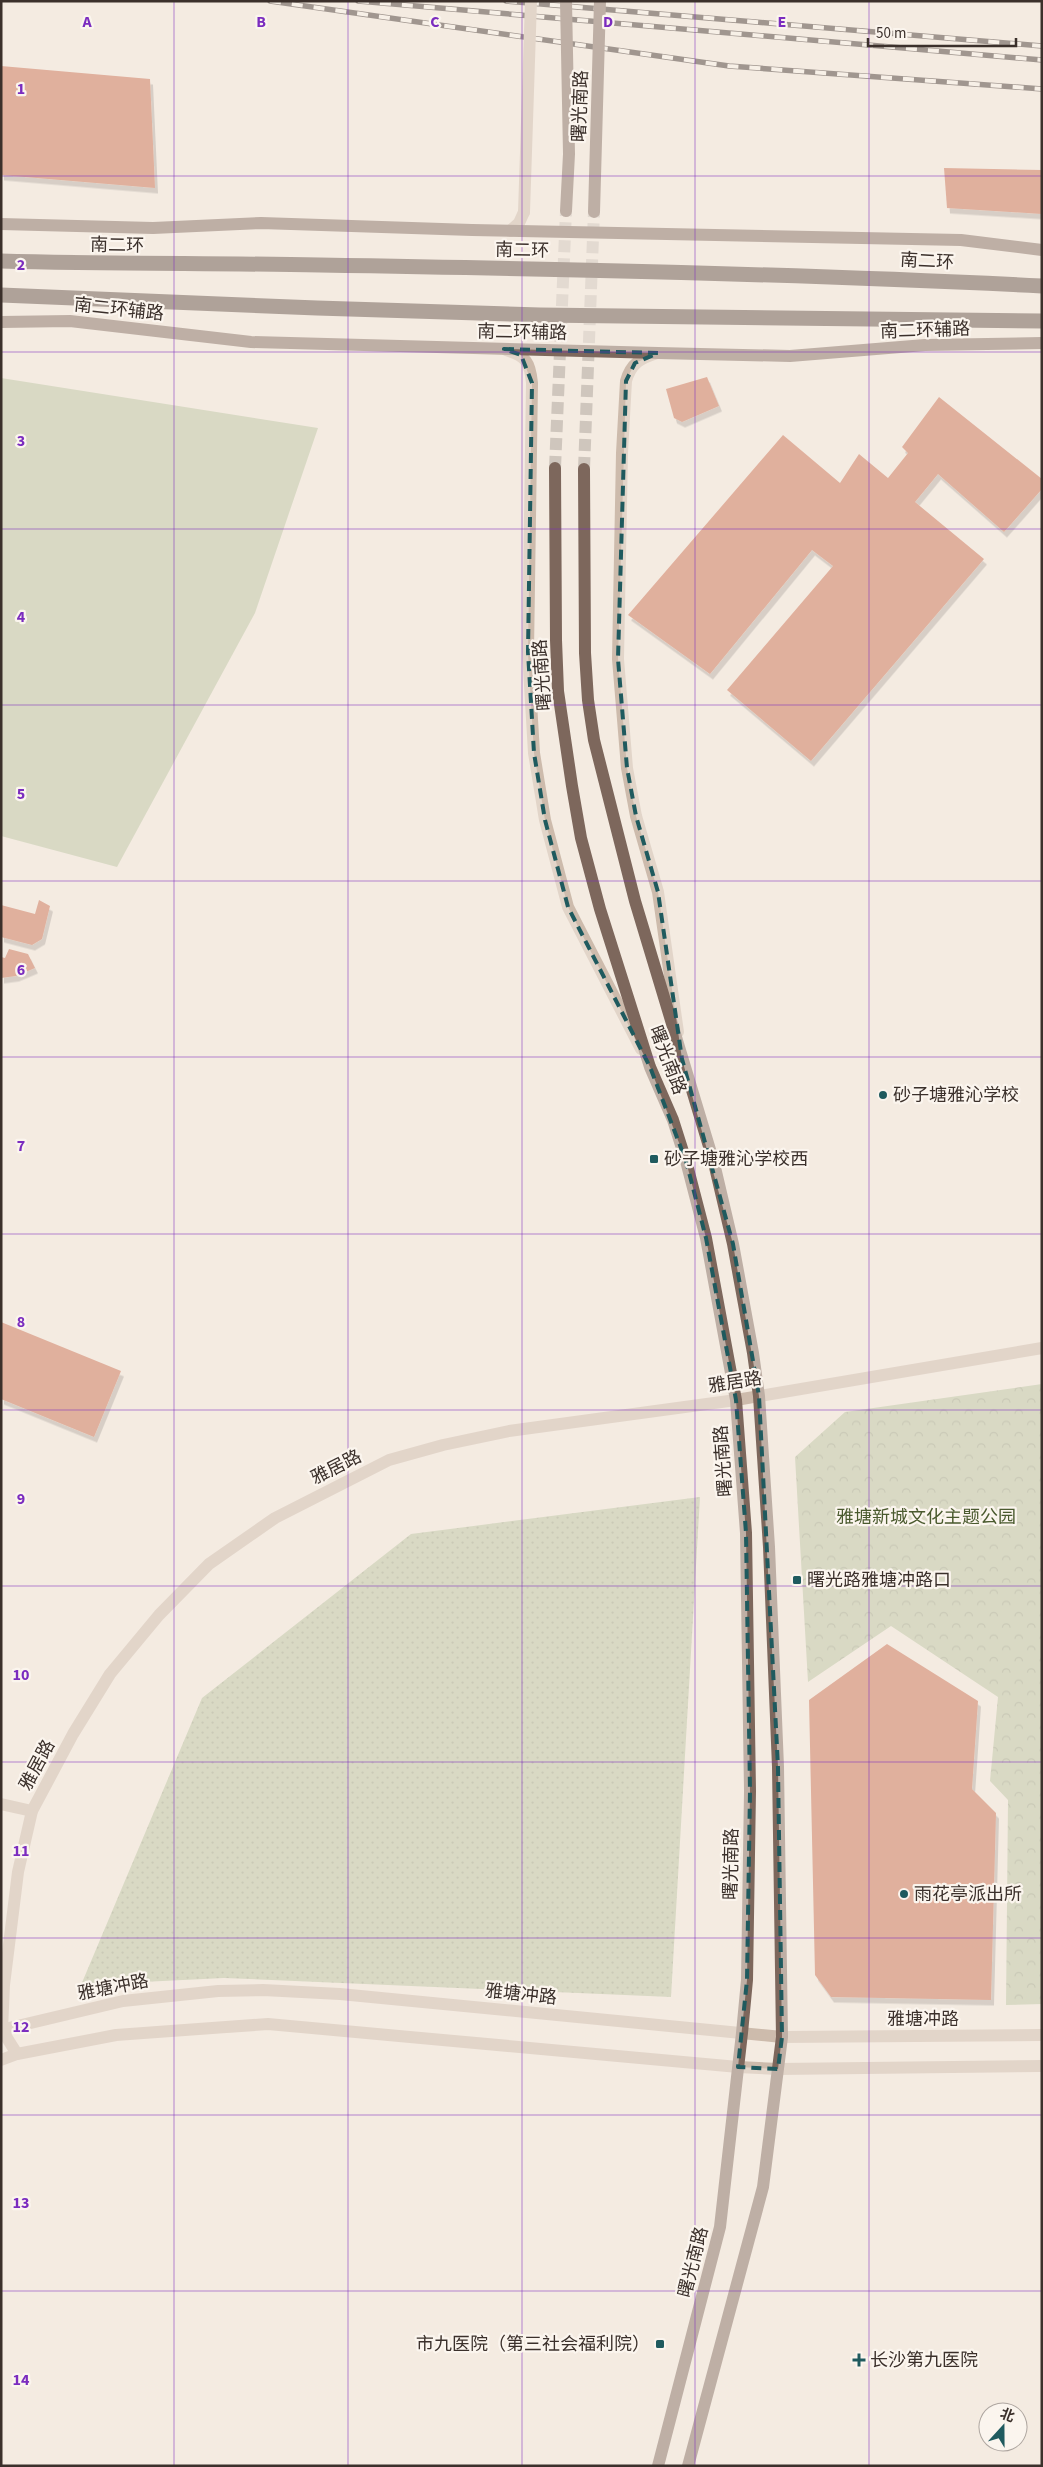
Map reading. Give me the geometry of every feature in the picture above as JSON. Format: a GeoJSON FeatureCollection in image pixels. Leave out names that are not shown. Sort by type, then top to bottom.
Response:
{"type":"FeatureCollection","features":[{"type":"Feature","properties":{"kind":"highway","name":"南二环"},"geometry":{"type":"LineString","coordinates":[[1,261],[132,265],[460,267],[882,278],[1042,286]]}},
{"type":"Feature","properties":{"kind":"highway"},"geometry":{"type":"LineString","coordinates":[[1,295],[550,315],[1042,321]]}},
{"type":"Feature","properties":{"kind":"main road","name":"曙光南路"},"geometry":{"type":"LineString","coordinates":[[566,1],[569,154],[566,211]]}},
{"type":"Feature","properties":{"kind":"main road","name":"曙光南路"},"geometry":{"type":"LineString","coordinates":[[594,212],[600,1]]}},
{"type":"Feature","properties":{"kind":"main road"},"geometry":{"type":"LineString","coordinates":[[1,224],[153,228],[261,223],[510,231],[961,240],[1042,250]]}},
{"type":"Feature","properties":{"kind":"main road","name":"南二环辅路"},"geometry":{"type":"LineString","coordinates":[[1,322],[70,321],[251,342],[790,356],[925,345],[1042,343]]}},
{"type":"Feature","properties":{"kind":"main road","name":"曙光南路"},"geometry":{"type":"LineString","coordinates":[[556,468],[558,683],[581,838],[600,909],[650,1067],[673,1120],[701,1219],[736,1400],[746,1533],[750,1791],[747,1980],[720,2227],[658,2466]]}},
{"type":"Feature","properties":{"kind":"main road","name":"曙光南路"},"geometry":{"type":"LineString","coordinates":[[584,469],[585,653],[588,700],[594,740],[635,901],[714,1163],[733,1244],[759,1396],[769,1546],[778,1767],[782,2037],[763,2187],[688,2466]]}},
{"type":"Feature","properties":{"kind":"street"},"geometry":{"type":"LineString","coordinates":[[510,231],[519,223],[524,212],[531,1]]}},
{"type":"Feature","properties":{"kind":"street"},"geometry":{"type":"LineString","coordinates":[[504,350],[521,355],[527,362],[532,383],[528,652],[534,753],[545,820],[568,907],[650,1067]]}},
{"type":"Feature","properties":{"kind":"street"},"geometry":{"type":"LineString","coordinates":[[658,353],[635,363],[629,370],[625,386],[618,659],[627,768],[636,816],[658,892],[682,1059]]}},
{"type":"Feature","properties":{"kind":"street","name":"雅居路"},"geometry":{"type":"LineString","coordinates":[[2,2030],[4,1985],[18,1872],[32,1811],[73,1734],[110,1674],[159,1615],[210,1564],[275,1518],[389,1460],[443,1445],[509,1431],[736,1400],[1042,1348]]}},
{"type":"Feature","properties":{"kind":"street"},"geometry":{"type":"LineString","coordinates":[[1,1804],[32,1811]]}},
{"type":"Feature","properties":{"kind":"street","name":"雅塘冲路"},"geometry":{"type":"LineString","coordinates":[[2,2030],[124,2001],[218,1991],[263,1990],[340,1994],[782,2037],[1042,2036]]}},
{"type":"Feature","properties":{"kind":"street"},"geometry":{"type":"LineString","coordinates":[[1,2060],[18,2054],[116,2035],[268,2024],[738,2067],[778,2069],[1042,2066]]}},
{"type":"Feature","properties":{"kind":"street"},"geometry":{"type":"LineString","coordinates":[[2,2030],[18,2054]]}},
{"type":"Feature","properties":{"kind":"highlighted area"},"geometry":{"type":"Polygon","coordinates":[[[504,349],[658,353],[635,363],[626,381],[618,659],[627,768],[636,816],[658,892],[682,1059],[733,1244],[759,1396],[778,1767],[782,2037],[778,2069],[738,2067],[747,1980],[750,1791],[746,1533],[736,1400],[706,1238],[686,1161],[650,1067],[568,907],[545,820],[534,753],[528,652],[532,383],[521,355],[504,349]]]}},
{"type":"Feature","properties":{"kind":"green space"},"geometry":{"type":"Polygon","coordinates":[[[1,378],[318,428],[255,613],[117,867],[1,836],[1,378]]]}},
{"type":"Feature","properties":{"kind":"green space","name":"雅塘新城文化主题公园"},"geometry":{"type":"Polygon","coordinates":[[[1042,1384],[1042,2004],[1006,2005],[1008,1800],[990,1781],[998,1697],[891,1626],[808,1682],[795,1457],[845,1412],[1042,1384]]]}},
{"type":"Feature","properties":{"kind":"green space"},"geometry":{"type":"Polygon","coordinates":[[[700,1497],[671,1997],[224,1978],[81,1985],[202,1698],[411,1534],[700,1497]]]}},
{"type":"Feature","properties":{"kind":"building"},"geometry":{"type":"Polygon","coordinates":[[[1,66],[150,79],[155,188],[1,175],[1,66]]]}},
{"type":"Feature","properties":{"kind":"building"},"geometry":{"type":"Polygon","coordinates":[[[944,168],[1042,170],[1042,214],[947,208],[944,168]]]}},
{"type":"Feature","properties":{"kind":"building"},"geometry":{"type":"Polygon","coordinates":[[[707,377],[719,406],[682,422],[674,418],[666,389],[707,377]]]}},
{"type":"Feature","properties":{"kind":"building"},"geometry":{"type":"Polygon","coordinates":[[[939,397],[1042,479],[1042,489],[1004,532],[938,474],[915,502],[984,559],[811,761],[727,690],[833,566],[812,550],[710,674],[628,615],[783,435],[840,483],[859,454],[888,478],[908,453],[902,447],[939,397]]]}},
{"type":"Feature","properties":{"kind":"building"},"geometry":{"type":"Polygon","coordinates":[[[39,900],[50,906],[42,939],[32,945],[1,937],[1,905],[35,914],[39,900]]]}},
{"type":"Feature","properties":{"kind":"building"},"geometry":{"type":"Polygon","coordinates":[[[9,949],[28,954],[35,968],[16,976],[1,978],[1,957],[5,958],[9,949]]]}},
{"type":"Feature","properties":{"kind":"building"},"geometry":{"type":"Polygon","coordinates":[[[1,1322],[121,1371],[94,1437],[1,1399],[1,1322]]]}},
{"type":"Feature","properties":{"kind":"building","name":"雨花亭派出所"},"geometry":{"type":"Polygon","coordinates":[[[887,1644],[978,1701],[972,1789],[996,1813],[991,2000],[831,1997],[815,1975],[809,1700],[887,1644]]]}},
{"type":"Feature","properties":{"kind":"tunnel"},"geometry":{"type":"LineString","coordinates":[[555,468],[566,211]]}},
{"type":"Feature","properties":{"kind":"tunnel"},"geometry":{"type":"LineString","coordinates":[[584,469],[594,212]]}},
{"type":"Feature","properties":{"kind":"railway"},"geometry":{"type":"LineString","coordinates":[[270,1],[729,66],[1042,89]]}},
{"type":"Feature","properties":{"kind":"railway"},"geometry":{"type":"LineString","coordinates":[[358,1],[1042,60]]}},
{"type":"Feature","properties":{"kind":"railway"},"geometry":{"type":"LineString","coordinates":[[506,1],[1042,46]]}},
{"type":"Feature","properties":{"kind":"place","name":"砂子塘雅沁学校"},"geometry":{"type":"Point","coordinates":[883,1095]}},
{"type":"Feature","properties":{"kind":"place","name":"砂子塘雅沁学校西"},"geometry":{"type":"Point","coordinates":[654,1159]}},
{"type":"Feature","properties":{"kind":"place","name":"曙光路雅塘冲路口"},"geometry":{"type":"Point","coordinates":[797,1580]}},
{"type":"Feature","properties":{"kind":"place","name":"雨花亭派出所"},"geometry":{"type":"Point","coordinates":[904,1894]}},
{"type":"Feature","properties":{"kind":"place","name":"市九医院（第三社会福利院）"},"geometry":{"type":"Point","coordinates":[660,2344]}},
{"type":"Feature","properties":{"kind":"place","name":"长沙第九医院"},"geometry":{"type":"Point","coordinates":[859,2360]}}]}
